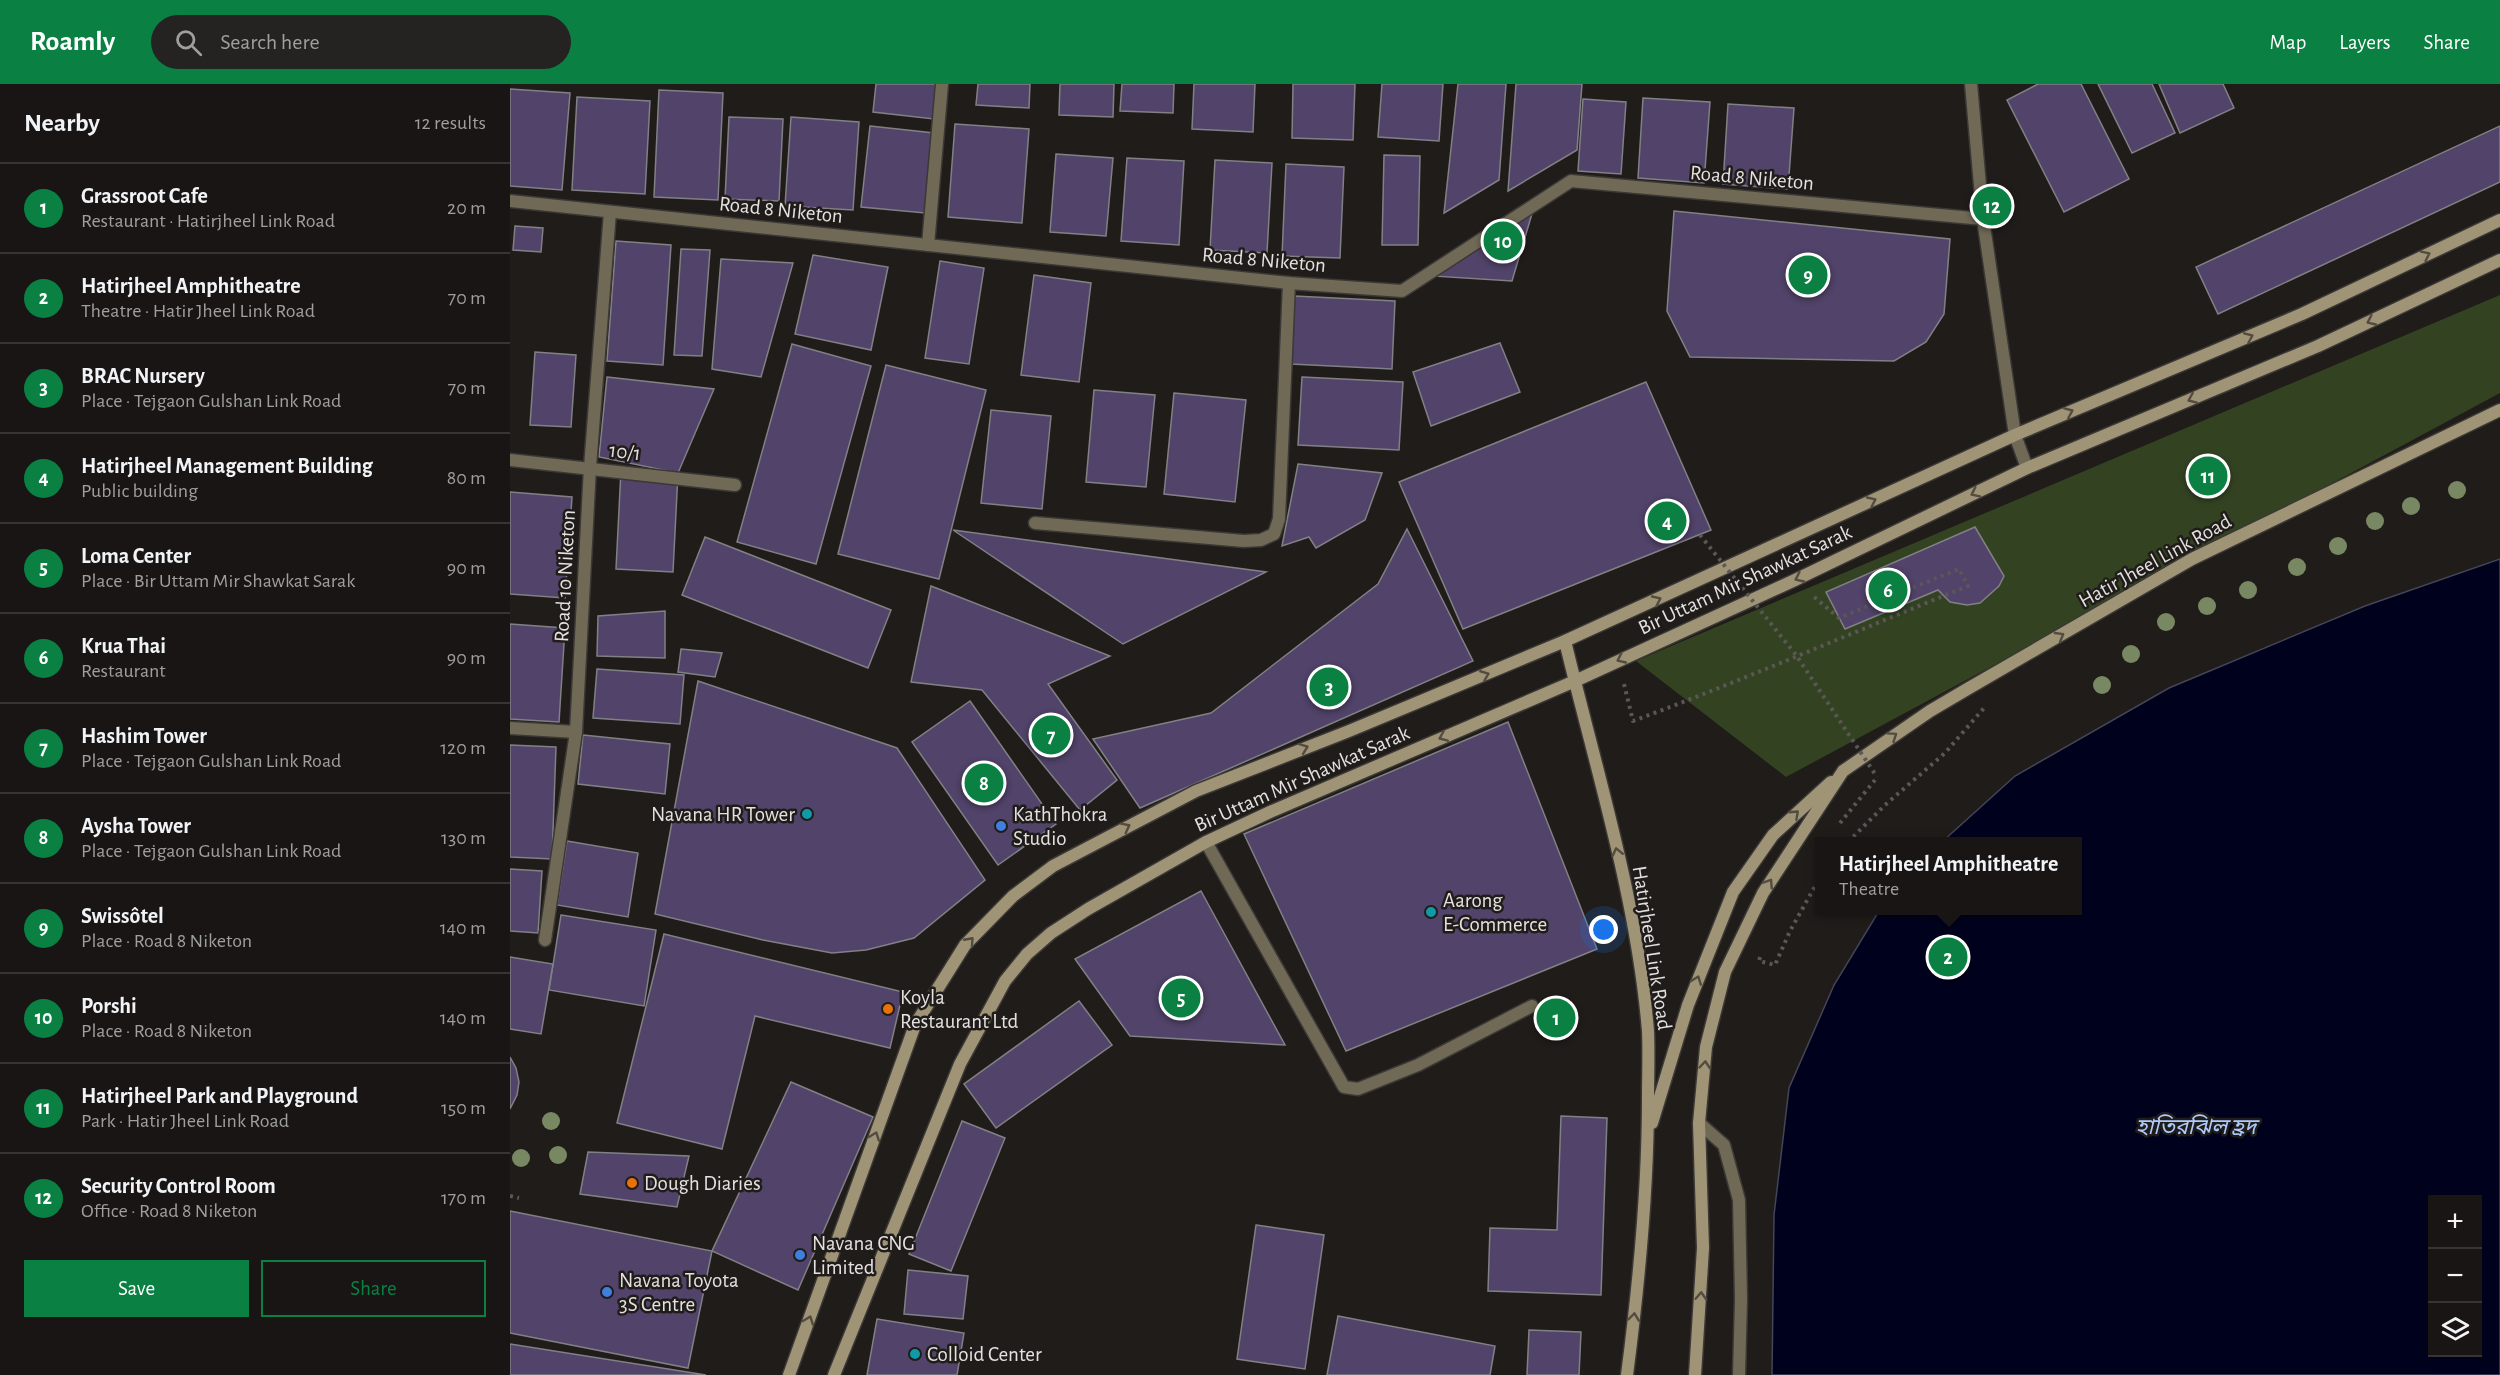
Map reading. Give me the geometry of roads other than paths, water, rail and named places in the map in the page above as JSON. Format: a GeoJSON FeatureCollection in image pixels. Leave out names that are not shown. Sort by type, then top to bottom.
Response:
{"type":"FeatureCollection","features":[{"type":"Feature","properties":{"kind":"main road"},"geometry":{"type":"LineString","coordinates":[[789,1375],[915,1025],[965,945],[1013,896],[1053,866],[1196,790],[1565,641],[2015,435],[2302,314],[2500,220]]}},
{"type":"Feature","properties":{"kind":"main road","name":"Bir Uttam Mir Shawkat Sarak"},"geometry":{"type":"LineString","coordinates":[[834,1375],[960,1064],[1005,981],[1028,954],[1051,933],[1088,909],[1206,842],[1367,769],[1575,681],[1795,580],[2027,468],[2318,346],[2500,260]]}},
{"type":"Feature","properties":{"kind":"main road","name":"Hatir Jheel Link Road"},"geometry":{"type":"LineString","coordinates":[[1648,1136],[1688,1005],[1733,892],[1773,835],[1843,771],[1940,705],[2192,560],[2500,410]]}},
{"type":"Feature","properties":{"kind":"main road","name":"Hatirjheel Link Road"},"geometry":{"type":"LineString","coordinates":[[1565,641],[1613,834],[1638,951],[1648,1033],[1648,1136],[1640,1277],[1627,1375]]}},
{"type":"Feature","properties":{"kind":"main road","name":"Hatir Jheel Link Road"},"geometry":{"type":"LineString","coordinates":[[1695,1375],[1703,1248],[1699,1123],[1706,1047],[1725,972],[1763,893],[1843,771]]}},
{"type":"Feature","properties":{"kind":"street"},"geometry":{"type":"LineString","coordinates":[[928,245],[942,84]]}},
{"type":"Feature","properties":{"kind":"street"},"geometry":{"type":"LineString","coordinates":[[1971,84],[1983,219],[2015,435],[2027,468]]}},
{"type":"Feature","properties":{"kind":"street","name":"Road 8 Niketon"},"geometry":{"type":"LineString","coordinates":[[510,201],[1289,283],[1402,291],[1571,182],[1983,219]]}},
{"type":"Feature","properties":{"kind":"street","name":"Road 10 Niketon"},"geometry":{"type":"LineString","coordinates":[[546,940],[576,732],[590,467],[610,212]]}},
{"type":"Feature","properties":{"kind":"street"},"geometry":{"type":"LineString","coordinates":[[1035,523],[1244,541],[1261,540],[1274,534],[1279,519],[1289,283]]}},
{"type":"Feature","properties":{"kind":"street","name":"10/1"},"geometry":{"type":"LineString","coordinates":[[510,460],[590,467],[735,485]]}},
{"type":"Feature","properties":{"kind":"street"},"geometry":{"type":"LineString","coordinates":[[510,728],[576,732]]}},
{"type":"Feature","properties":{"kind":"street"},"geometry":{"type":"LineString","coordinates":[[1206,842],[1344,1087],[1358,1089],[1418,1065],[1532,1006]]}},
{"type":"Feature","properties":{"kind":"street"},"geometry":{"type":"LineString","coordinates":[[1699,1123],[1724,1145],[1739,1200],[1741,1299],[1739,1375]]}},
{"type":"Feature","properties":{"kind":"water","name":"হাতিরঝিল হ্রদ"},"geometry":{"type":"Polygon","coordinates":[[[2500,559],[2500,1375],[1772,1375],[1774,1215],[1789,1088],[1834,985],[1877,915],[2082,915],[2082,837],[1947,837],[2015,776],[2169,688],[2365,606],[2500,559]]]}},
{"type":"Feature","properties":{"kind":"place","name":"Security Control Room"},"geometry":{"type":"Point","coordinates":[1992,206]}},
{"type":"Feature","properties":{"kind":"place","name":"Porshi"},"geometry":{"type":"Point","coordinates":[1503,241]}},
{"type":"Feature","properties":{"kind":"place","name":"Swissôtel"},"geometry":{"type":"Point","coordinates":[1808,275]}},
{"type":"Feature","properties":{"kind":"place","name":"Hatirjheel Park and Playground"},"geometry":{"type":"Point","coordinates":[2208,476]}},
{"type":"Feature","properties":{"kind":"place","name":"Hatirjheel Management Building"},"geometry":{"type":"Point","coordinates":[1667,521]}},
{"type":"Feature","properties":{"kind":"place","name":"Krua Thai"},"geometry":{"type":"Point","coordinates":[1888,590]}},
{"type":"Feature","properties":{"kind":"place","name":"BRAC Nursery"},"geometry":{"type":"Point","coordinates":[1329,687]}},
{"type":"Feature","properties":{"kind":"place","name":"Hashim Tower"},"geometry":{"type":"Point","coordinates":[1051,735]}},
{"type":"Feature","properties":{"kind":"place","name":"Aysha Tower"},"geometry":{"type":"Point","coordinates":[984,783]}},
{"type":"Feature","properties":{"kind":"place","name":"Navana HR Tower"},"geometry":{"type":"Point","coordinates":[807,814]}},
{"type":"Feature","properties":{"kind":"place","name":"KathThokra Studio"},"geometry":{"type":"Point","coordinates":[1001,826]}},
{"type":"Feature","properties":{"kind":"place","name":"Aarong E-Commerce"},"geometry":{"type":"Point","coordinates":[1431,912]}},
{"type":"Feature","properties":{"kind":"place","name":"Hatirjheel Amphitheatre"},"geometry":{"type":"Point","coordinates":[1948,957]}},
{"type":"Feature","properties":{"kind":"place","name":"Loma Center"},"geometry":{"type":"Point","coordinates":[1181,998]}},
{"type":"Feature","properties":{"kind":"place","name":"Koyla Restaurant Ltd"},"geometry":{"type":"Point","coordinates":[888,1009]}},
{"type":"Feature","properties":{"kind":"place","name":"Grassroot Cafe"},"geometry":{"type":"Point","coordinates":[1556,1018]}},
{"type":"Feature","properties":{"kind":"place","name":"Dough Diaries"},"geometry":{"type":"Point","coordinates":[632,1183]}},
{"type":"Feature","properties":{"kind":"place","name":"Navana CNG Limited"},"geometry":{"type":"Point","coordinates":[800,1255]}},
{"type":"Feature","properties":{"kind":"place","name":"Navana Toyota 3S Centre"},"geometry":{"type":"Point","coordinates":[607,1292]}},
{"type":"Feature","properties":{"kind":"place","name":"Colloid Center"},"geometry":{"type":"Point","coordinates":[915,1354]}}]}
